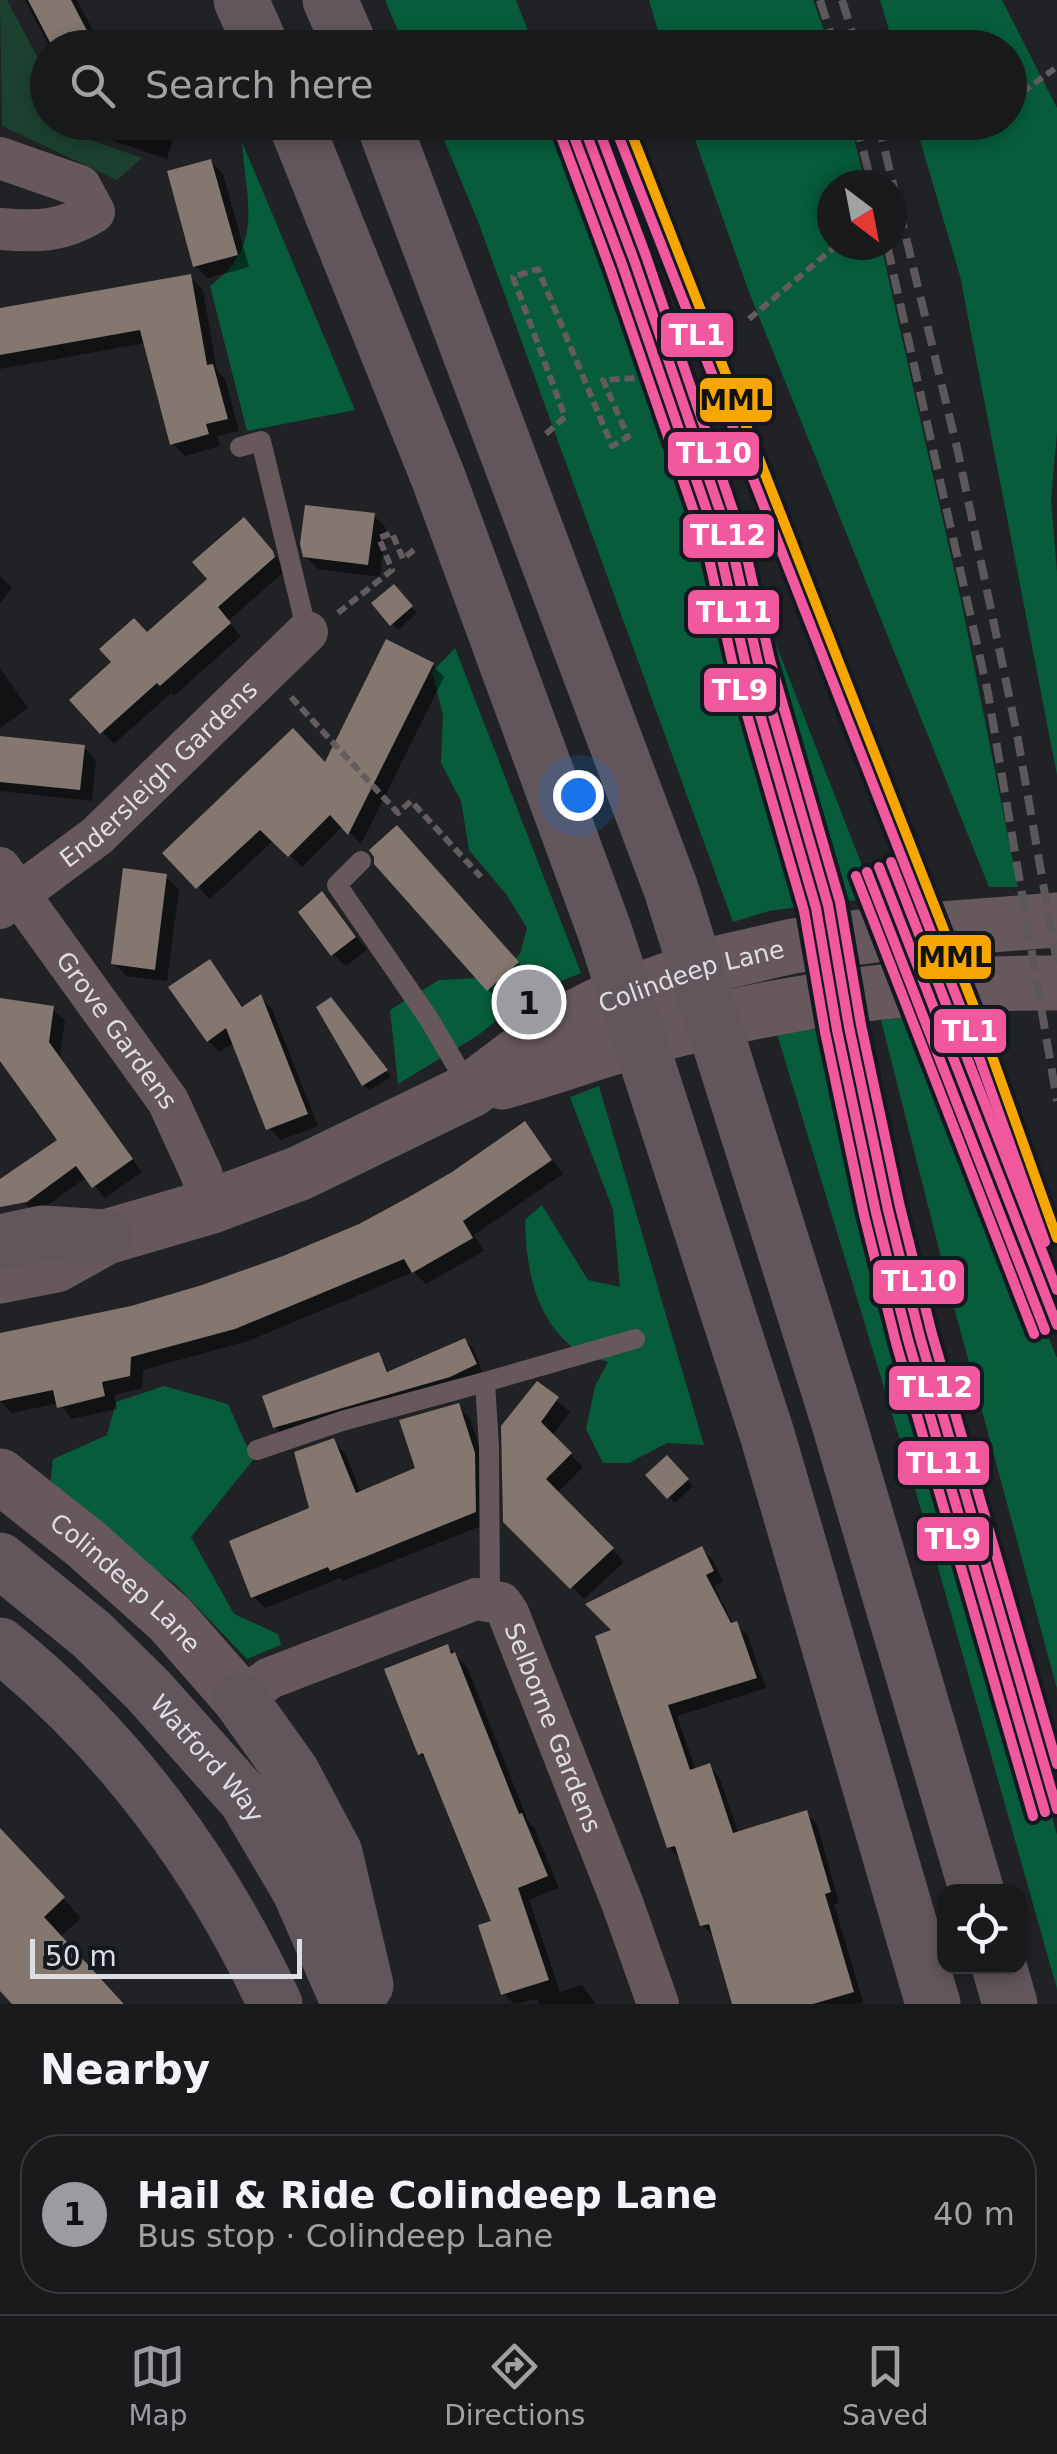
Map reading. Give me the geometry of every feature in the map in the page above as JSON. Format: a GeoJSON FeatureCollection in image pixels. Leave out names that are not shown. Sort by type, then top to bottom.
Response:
{"type":"FeatureCollection","features":[{"type":"Feature","properties":{"kind":"highway"},"geometry":{"type":"LineString","coordinates":[[242,0],[254,30]]}},
{"type":"Feature","properties":{"kind":"highway"},"geometry":{"type":"LineString","coordinates":[[330,0],[343,30]]}},
{"type":"Feature","properties":{"kind":"highway"},"geometry":{"type":"LineString","coordinates":[[302,140],[438,477],[605,932],[767,1434],[933,2004]]}},
{"type":"Feature","properties":{"kind":"highway"},"geometry":{"type":"LineString","coordinates":[[389,140],[671,890],[837,1417],[975,1884]]}},
{"type":"Feature","properties":{"kind":"highway"},"geometry":{"type":"LineString","coordinates":[[0,1242],[42,1233],[106,1237]]}},
{"type":"Feature","properties":{"kind":"highway","name":"Watford Way"},"geometry":{"type":"LineString","coordinates":[[0,1560],[91,1634],[148,1690],[246,1800],[298,1890],[349,2004]]}},
{"type":"Feature","properties":{"kind":"highway"},"geometry":{"type":"LineString","coordinates":[[0,1646],[84,1721],[172,1827],[223,1907],[276,2004]]}},
{"type":"Feature","properties":{"kind":"highway"},"geometry":{"type":"LineString","coordinates":[[240,1699],[292,1772],[335,1853],[370,2004]]}},
{"type":"Feature","properties":{"kind":"highway"},"geometry":{"type":"LineString","coordinates":[[1001,1974],[1010,2004]]}},
{"type":"Feature","properties":{"kind":"main road","name":"Colindeep Lane"},"geometry":{"type":"LineString","coordinates":[[559,1047],[601,1004],[706,966],[794,946],[890,933],[1057,920]]}},
{"type":"Feature","properties":{"kind":"main road","name":"Colindeep Lane"},"geometry":{"type":"LineString","coordinates":[[0,1276],[56,1265],[106,1237],[212,1206],[300,1174],[559,1047],[661,1033],[811,1000],[985,984],[1057,983]]}},
{"type":"Feature","properties":{"kind":"main road","name":"Colindeep Lane"},"geometry":{"type":"LineString","coordinates":[[0,1476],[86,1544],[170,1619],[240,1699]]}},
{"type":"Feature","properties":{"kind":"street"},"geometry":{"type":"LineString","coordinates":[[0,158],[80,186],[94,212],[73,226],[31,231],[0,229]]}},
{"type":"Feature","properties":{"kind":"street","name":"Endersleigh Gardens"},"geometry":{"type":"LineString","coordinates":[[6,890],[96,836],[307,632]]}},
{"type":"Feature","properties":{"kind":"street","name":"Grove Gardens"},"geometry":{"type":"LineString","coordinates":[[6,890],[168,1100],[212,1206]]}},
{"type":"Feature","properties":{"kind":"street","name":"Selborne Gardens"},"geometry":{"type":"LineString","coordinates":[[240,1699],[270,1678],[476,1598],[501,1603],[623,1905],[658,2004]]}},
{"type":"Feature","properties":{"kind":"lane"},"geometry":{"type":"LineString","coordinates":[[240,447],[261,440],[307,632]]}},
{"type":"Feature","properties":{"kind":"lane"},"geometry":{"type":"LineString","coordinates":[[361,861],[337,885],[429,1019],[471,1090]]}},
{"type":"Feature","properties":{"kind":"lane"},"geometry":{"type":"LineString","coordinates":[[257,1450],[342,1420],[635,1339]]}},
{"type":"Feature","properties":{"kind":"lane"},"geometry":{"type":"LineString","coordinates":[[486,1382],[490,1599]]}},
{"type":"Feature","properties":{"kind":"path"},"geometry":{"type":"LineString","coordinates":[[1027,88],[1057,66]]}},
{"type":"Feature","properties":{"kind":"path"},"geometry":{"type":"LineString","coordinates":[[749,319],[820,260]]}},
{"type":"Feature","properties":{"kind":"path"},"geometry":{"type":"LineString","coordinates":[[565,416],[513,278],[538,269],[612,446],[628,437],[603,380],[654,378]]}},
{"type":"Feature","properties":{"kind":"path"},"geometry":{"type":"LineString","coordinates":[[354,603],[392,570],[379,538],[392,533],[404,559]]}},
{"type":"Feature","properties":{"kind":"path"},"geometry":{"type":"LineString","coordinates":[[266,670],[398,813],[411,801],[481,877]]}},
{"type":"Feature","properties":{"kind":"green space"},"geometry":{"type":"Polygon","coordinates":[[[0,0],[7,0],[30,43],[30,139],[2,126],[0,0]]]}},
{"type":"Feature","properties":{"kind":"green space"},"geometry":{"type":"Polygon","coordinates":[[[385,0],[516,0],[527,30],[398,30],[385,0]]]}},
{"type":"Feature","properties":{"kind":"green space"},"geometry":{"type":"Polygon","coordinates":[[[649,0],[813,0],[824,30],[658,30],[649,0]]]}},
{"type":"Feature","properties":{"kind":"green space"},"geometry":{"type":"Polygon","coordinates":[[[880,0],[1002,0],[1017,30],[889,30],[880,0]]]}},
{"type":"Feature","properties":{"kind":"green space"},"geometry":{"type":"Polygon","coordinates":[[[1027,49],[1057,108],[1057,432],[1051,500],[1057,572],[1057,775],[960,276],[920,140],[1027,140],[1027,49]]]}},
{"type":"Feature","properties":{"kind":"green space"},"geometry":{"type":"Polygon","coordinates":[[[32,140],[91,140],[142,158],[117,180],[32,140]]]}},
{"type":"Feature","properties":{"kind":"green space"},"geometry":{"type":"Polygon","coordinates":[[[444,140],[567,140],[625,293],[822,904],[769,911],[733,922],[479,224],[444,140]]]}},
{"type":"Feature","properties":{"kind":"green space"},"geometry":{"type":"Polygon","coordinates":[[[695,140],[854,140],[862,170],[817,170],[817,260],[884,260],[962,605],[1018,887],[989,887],[749,292],[695,140]]]}},
{"type":"Feature","properties":{"kind":"green space"},"geometry":{"type":"Polygon","coordinates":[[[242,142],[355,410],[247,431],[210,286],[239,255],[245,239],[248,204],[242,142]]]}},
{"type":"Feature","properties":{"kind":"green space"},"geometry":{"type":"Polygon","coordinates":[[[758,598],[875,899],[831,902],[782,681],[758,598]]]}},
{"type":"Feature","properties":{"kind":"green space"},"geometry":{"type":"Polygon","coordinates":[[[455,648],[581,973],[530,994],[477,1036],[398,1084],[390,1010],[439,980],[498,977],[520,954],[527,928],[506,894],[469,850],[461,801],[441,763],[443,715],[432,672],[455,648]]]}},
{"type":"Feature","properties":{"kind":"green space"},"geometry":{"type":"Polygon","coordinates":[[[927,1015],[973,1158],[1057,1358],[1057,1689],[881,1020],[927,1015]]]}},
{"type":"Feature","properties":{"kind":"green space"},"geometry":{"type":"Polygon","coordinates":[[[827,1028],[924,1401],[974,1534],[1057,1835],[1057,1989],[932,1546],[777,1034],[827,1028]]]}},
{"type":"Feature","properties":{"kind":"green space"},"geometry":{"type":"Polygon","coordinates":[[[599,1086],[704,1445],[667,1443],[629,1463],[603,1463],[586,1429],[595,1386],[608,1362],[572,1347],[549,1320],[530,1272],[526,1238],[525,1220],[542,1205],[588,1280],[620,1287],[613,1210],[570,1097],[599,1086]]]}},
{"type":"Feature","properties":{"kind":"green space"},"geometry":{"type":"Polygon","coordinates":[[[164,1386],[228,1404],[253,1460],[191,1537],[234,1614],[278,1634],[281,1645],[247,1659],[176,1585],[84,1518],[50,1488],[53,1459],[107,1435],[116,1402],[164,1386]]]}},
{"type":"Feature","properties":{"kind":"building"},"geometry":{"type":"Polygon","coordinates":[[[28,0],[71,0],[87,30],[44,30],[28,0]]]}},
{"type":"Feature","properties":{"kind":"building"},"geometry":{"type":"Polygon","coordinates":[[[211,159],[238,255],[193,267],[167,171],[211,159]]]}},
{"type":"Feature","properties":{"kind":"building"},"geometry":{"type":"Polygon","coordinates":[[[191,274],[207,365],[213,364],[228,419],[206,424],[209,434],[170,445],[140,330],[0,355],[0,308],[191,274]]]}},
{"type":"Feature","properties":{"kind":"building"},"geometry":{"type":"Polygon","coordinates":[[[305,505],[375,513],[368,565],[303,557],[300,544],[305,505]]]}},
{"type":"Feature","properties":{"kind":"building"},"geometry":{"type":"Polygon","coordinates":[[[244,517],[275,557],[218,607],[231,623],[100,734],[69,700],[111,662],[99,649],[134,618],[147,632],[207,579],[192,562],[244,517]]]}},
{"type":"Feature","properties":{"kind":"building"},"geometry":{"type":"Polygon","coordinates":[[[394,584],[413,606],[390,626],[371,603],[394,584]]]}},
{"type":"Feature","properties":{"kind":"building"},"geometry":{"type":"Polygon","coordinates":[[[386,639],[434,663],[348,835],[330,815],[288,857],[260,830],[196,889],[162,853],[293,728],[325,762],[386,639]]]}},
{"type":"Feature","properties":{"kind":"building"},"geometry":{"type":"Polygon","coordinates":[[[0,736],[85,745],[80,790],[0,782],[0,736]]]}},
{"type":"Feature","properties":{"kind":"building"},"geometry":{"type":"Polygon","coordinates":[[[397,825],[519,962],[487,991],[374,864],[369,850],[397,825]]]}},
{"type":"Feature","properties":{"kind":"building"},"geometry":{"type":"Polygon","coordinates":[[[123,868],[167,874],[155,970],[111,964],[123,868]]]}},
{"type":"Feature","properties":{"kind":"building"},"geometry":{"type":"Polygon","coordinates":[[[322,891],[356,937],[331,956],[298,912],[322,891]]]}},
{"type":"Feature","properties":{"kind":"building"},"geometry":{"type":"Polygon","coordinates":[[[210,959],[242,1007],[261,994],[308,1114],[266,1130],[226,1028],[207,1042],[168,987],[210,959]]]}},
{"type":"Feature","properties":{"kind":"building"},"geometry":{"type":"Polygon","coordinates":[[[331,997],[388,1070],[362,1086],[316,1007],[331,997]]]}},
{"type":"Feature","properties":{"kind":"building"},"geometry":{"type":"Polygon","coordinates":[[[0,998],[54,1006],[49,1042],[133,1159],[92,1188],[76,1166],[27,1202],[0,1207],[0,1179],[57,1140],[0,1061],[0,998]]]}},
{"type":"Feature","properties":{"kind":"building"},"geometry":{"type":"Polygon","coordinates":[[[525,1121],[552,1160],[463,1221],[473,1238],[412,1273],[404,1259],[235,1329],[131,1357],[130,1376],[102,1382],[105,1396],[57,1408],[53,1390],[0,1401],[0,1333],[131,1306],[283,1256],[359,1224],[409,1197],[525,1121]]]}},
{"type":"Feature","properties":{"kind":"building"},"geometry":{"type":"Polygon","coordinates":[[[465,1338],[477,1364],[450,1377],[273,1428],[262,1396],[379,1352],[387,1372],[465,1338]]]}},
{"type":"Feature","properties":{"kind":"building"},"geometry":{"type":"Polygon","coordinates":[[[537,1381],[559,1397],[541,1422],[572,1453],[546,1479],[614,1548],[570,1589],[503,1522],[501,1426],[537,1381]]]}},
{"type":"Feature","properties":{"kind":"building"},"geometry":{"type":"Polygon","coordinates":[[[459,1403],[475,1453],[476,1512],[251,1598],[229,1541],[309,1508],[294,1452],[334,1438],[356,1493],[415,1468],[399,1420],[459,1403]]]}},
{"type":"Feature","properties":{"kind":"building"},"geometry":{"type":"Polygon","coordinates":[[[667,1455],[689,1479],[667,1499],[645,1475],[667,1455]]]}},
{"type":"Feature","properties":{"kind":"building"},"geometry":{"type":"Polygon","coordinates":[[[702,1546],[714,1571],[706,1575],[731,1623],[737,1621],[757,1678],[668,1705],[690,1770],[710,1763],[733,1833],[807,1810],[831,1892],[825,1894],[854,1992],[813,2004],[732,2004],[709,1924],[700,1926],[675,1846],[667,1848],[595,1636],[611,1630],[585,1604],[702,1546]]]}},
{"type":"Feature","properties":{"kind":"building"},"geometry":{"type":"Polygon","coordinates":[[[448,1644],[451,1654],[455,1652],[519,1814],[522,1813],[548,1876],[518,1888],[549,1980],[501,1995],[478,1925],[491,1921],[423,1753],[418,1755],[384,1669],[448,1644]]]}},
{"type":"Feature","properties":{"kind":"building"},"geometry":{"type":"Polygon","coordinates":[[[0,1828],[65,1897],[44,1917],[124,2004],[12,2004],[0,1991],[0,1828]]]}},
{"type":"Feature","properties":{"kind":"railway"},"geometry":{"type":"LineString","coordinates":[[820,0],[829,30]]}},
{"type":"Feature","properties":{"kind":"railway"},"geometry":{"type":"LineString","coordinates":[[842,0],[851,30]]}},
{"type":"Feature","properties":{"kind":"railway"},"geometry":{"type":"LineString","coordinates":[[861,140],[868,170]]}},
{"type":"Feature","properties":{"kind":"railway"},"geometry":{"type":"LineString","coordinates":[[882,140],[958,452],[1017,734],[1057,963]]}},
{"type":"Feature","properties":{"kind":"railway"},"geometry":{"type":"LineString","coordinates":[[890,260],[988,693],[1057,1101]]}},
{"type":"Feature","properties":{"kind":"transit line","name":"TL9"},"geometry":{"type":"LineString","coordinates":[[562,140],[707,550],[734,670],[804,911],[825,1032],[896,1343],[1033,1816]]}},
{"type":"Feature","properties":{"kind":"transit line","name":"TL11"},"geometry":{"type":"LineString","coordinates":[[575,140],[719,546],[746,666],[816,908],[837,1030],[908,1340],[1045,1812]]}},
{"type":"Feature","properties":{"kind":"transit line","name":"TL12"},"geometry":{"type":"LineString","coordinates":[[589,140],[731,543],[758,663],[828,905],[849,1027],[920,1337],[1057,1809]]}},
{"type":"Feature","properties":{"kind":"transit line","name":"TL10"},"geometry":{"type":"LineString","coordinates":[[603,140],[743,540],[770,660],[840,902],[861,1025],[932,1334],[1057,1764]]}},
{"type":"Feature","properties":{"kind":"transit line","name":"TL1"},"geometry":{"type":"LineString","coordinates":[[620,140],[966,1021],[1045,1242]]}},
{"type":"Feature","properties":{"kind":"transit line","name":"MML"},"geometry":{"type":"LineString","coordinates":[[634,140],[978,1017],[1057,1238]]}},
{"type":"Feature","properties":{"kind":"transit line","name":"TL10"},"geometry":{"type":"LineString","coordinates":[[891,862],[1057,1290]]}},
{"type":"Feature","properties":{"kind":"transit line","name":"TL12"},"geometry":{"type":"LineString","coordinates":[[879,867],[1057,1325]]}},
{"type":"Feature","properties":{"kind":"transit line","name":"TL11"},"geometry":{"type":"LineString","coordinates":[[867,872],[1045,1330]]}},
{"type":"Feature","properties":{"kind":"transit line","name":"TL9"},"geometry":{"type":"LineString","coordinates":[[856,876],[1034,1334]]}},
{"type":"Feature","properties":{"kind":"place","name":"Hail & Ride Colindeep Lane"},"geometry":{"type":"Point","coordinates":[529,1002]}}]}
